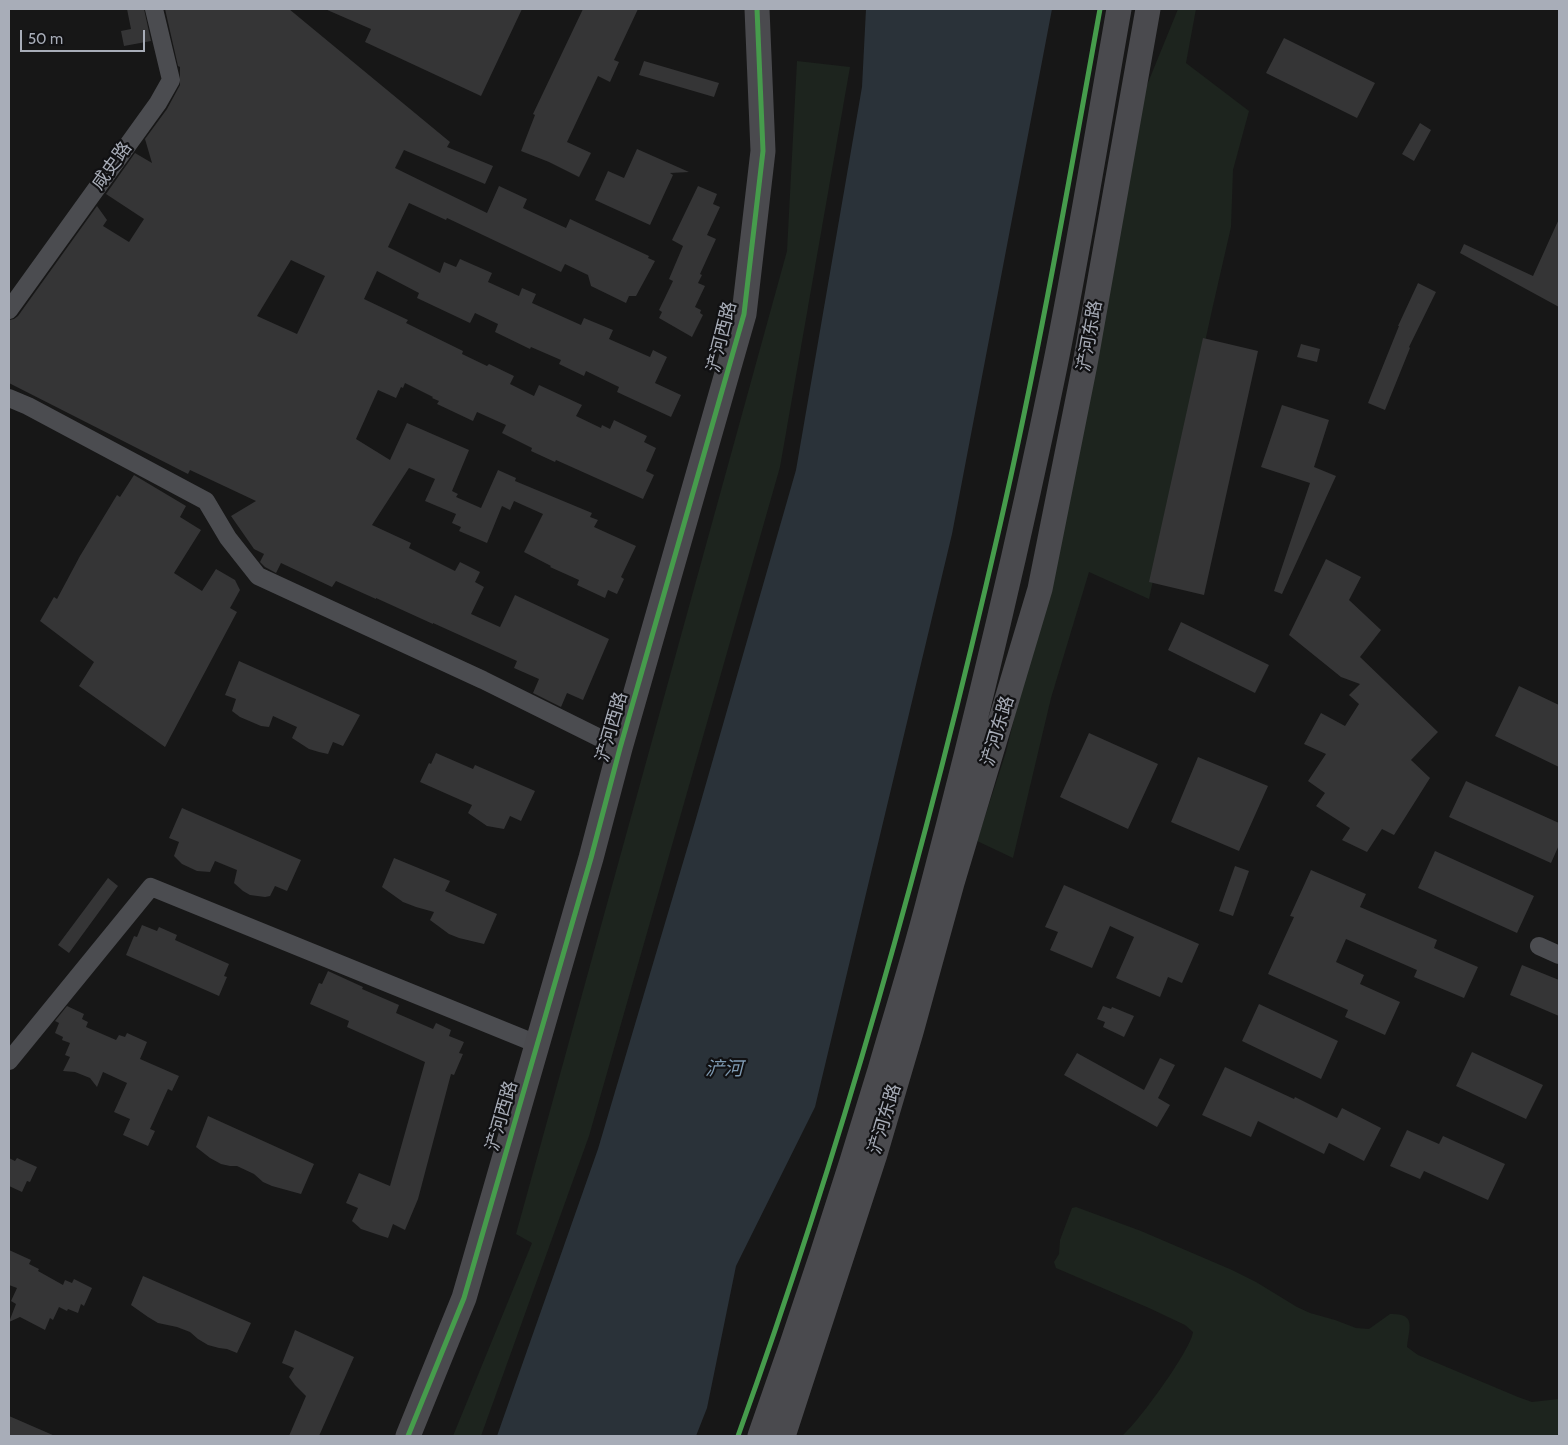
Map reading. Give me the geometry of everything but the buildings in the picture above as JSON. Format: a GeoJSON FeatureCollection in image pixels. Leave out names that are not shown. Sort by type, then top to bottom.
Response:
{"type":"FeatureCollection","features":[{"type":"Feature","properties":{"kind":"street","name":"咸史路"},"geometry":{"type":"LineString","coordinates":[[9,310],[158,103],[171,80],[154,9]]}},
{"type":"Feature","properties":{"kind":"street","name":"浐河西路"},"geometry":{"type":"LineString","coordinates":[[408,1436],[464,1298],[591,858],[620,748],[744,314],[763,151],[757,9]]}},
{"type":"Feature","properties":{"kind":"street","name":"浐河东路"},"geometry":{"type":"LineString","coordinates":[[760,1436],[818,1271],[869,1107],[929,901],[962,772],[1000,614],[1054,366],[1070,287],[1119,9]]}},
{"type":"Feature","properties":{"kind":"street","name":"浐河东路"},"geometry":{"type":"LineString","coordinates":[[783,1436],[875,1154],[952,883],[1040,589],[1086,355],[1148,9]]}},
{"type":"Feature","properties":{"kind":"street"},"geometry":{"type":"LineString","coordinates":[[9,398],[28,406],[206,500],[228,538],[258,576],[484,680],[620,748]]}},
{"type":"Feature","properties":{"kind":"street"},"geometry":{"type":"LineString","coordinates":[[9,1061],[151,887],[537,1044]]}},
{"type":"Feature","properties":{"kind":"street"},"geometry":{"type":"LineString","coordinates":[[1539,946],[1559,955]]}},
{"type":"Feature","properties":{"kind":"shaded area"},"geometry":{"type":"Polygon","coordinates":[[[1178,9],[1196,9],[1186,63],[1249,111],[1233,170],[1231,227],[1149,599],[1089,572],[1051,698],[1013,858],[977,841],[1006,752],[1042,604],[1145,90],[1178,9]]]}},
{"type":"Feature","properties":{"kind":"shaded area"},"geometry":{"type":"Polygon","coordinates":[[[797,61],[850,67],[780,467],[589,1136],[481,1436],[453,1436],[532,1243],[516,1234],[787,251],[797,61]]]}},
{"type":"Feature","properties":{"kind":"shaded area"},"geometry":{"type":"Polygon","coordinates":[[[1076,1207],[1141,1231],[1232,1270],[1310,1313],[1356,1328],[1369,1329],[1390,1314],[1404,1316],[1408,1319],[1410,1328],[1407,1347],[1418,1355],[1532,1402],[1559,1399],[1559,1436],[1122,1436],[1139,1417],[1174,1370],[1193,1332],[1185,1325],[1149,1308],[1056,1268],[1054,1262],[1059,1254],[1060,1240],[1072,1208],[1076,1207]]]}},
{"type":"Feature","properties":{"kind":"water","name":"浐河"},"geometry":{"type":"Polygon","coordinates":[[[866,9],[1052,9],[952,534],[815,1107],[736,1266],[707,1408],[696,1436],[497,1436],[598,1149],[695,822],[796,470],[862,87],[866,9]]]}},
{"type":"Feature","properties":{"kind":"cycle path"},"geometry":{"type":"LineString","coordinates":[[408,1436],[464,1298],[591,858],[620,748],[744,314],[763,151],[757,9]]}},
{"type":"Feature","properties":{"kind":"cycle path"},"geometry":{"type":"LineString","coordinates":[[738,1436],[814,1212],[849,1098],[883,985],[945,756],[1000,525],[1028,396],[1100,9]]}}]}
